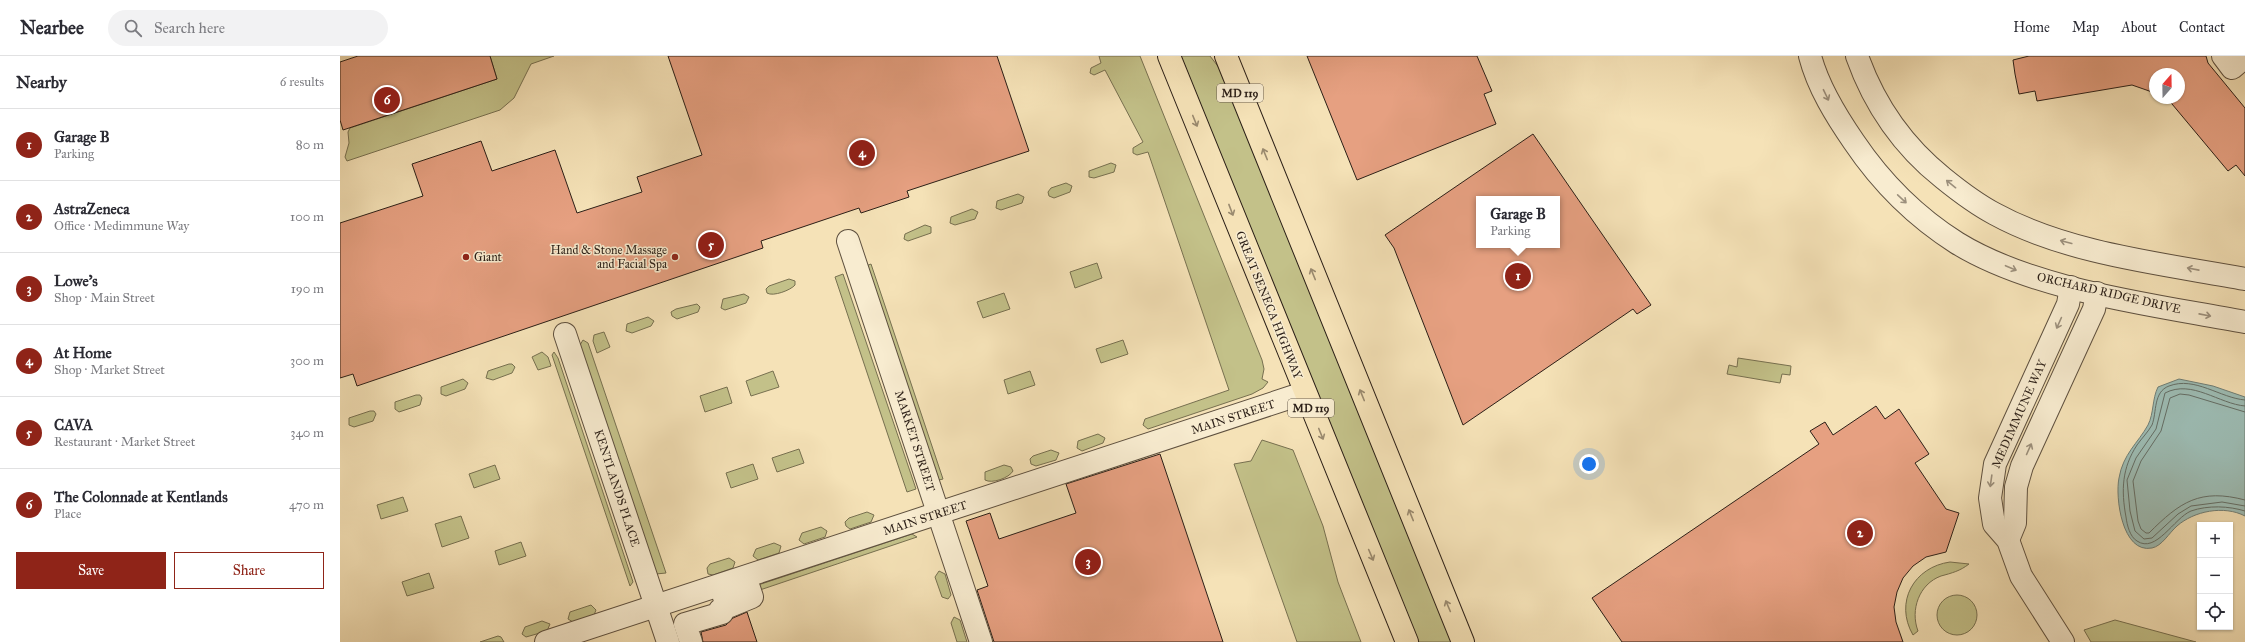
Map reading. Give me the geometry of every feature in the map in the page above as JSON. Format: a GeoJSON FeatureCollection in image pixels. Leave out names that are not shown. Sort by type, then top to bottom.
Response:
{"type":"FeatureCollection","features":[{"type":"Feature","properties":{"kind":"main road","name":"GREAT SENECA HIGHWAY"},"geometry":{"type":"LineString","coordinates":[[1169,56],[1304,393],[1407,642]]}},
{"type":"Feature","properties":{"kind":"main road","name":"MD 119"},"geometry":{"type":"LineString","coordinates":[[1226,56],[1463,642]]}},
{"type":"Feature","properties":{"kind":"street","name":"ORCHARD RIDGE DRIVE"},"geometry":{"type":"LineString","coordinates":[[1810,56],[1825,95],[1850,137],[1883,181],[1916,213],[1958,243],[2022,273],[2071,287],[2245,322]]}},
{"type":"Feature","properties":{"kind":"street"},"geometry":{"type":"LineString","coordinates":[[1857,56],[1863,73],[1879,104],[1898,133],[1925,163],[1967,197],[1995,214],[2024,228],[2081,246],[2129,257],[2245,279]]}},
{"type":"Feature","properties":{"kind":"street"},"geometry":{"type":"LineString","coordinates":[[2223,56],[2232,68],[2245,57]]}},
{"type":"Feature","properties":{"kind":"street","name":"MARKET STREET"},"geometry":{"type":"LineString","coordinates":[[848,241],[981,642]]}},
{"type":"Feature","properties":{"kind":"street","name":"MEDIMMUNE WAY"},"geometry":{"type":"LineString","coordinates":[[2063,642],[2021,576],[2008,540],[1994,524],[1991,509],[1990,486],[1995,464],[2068,304],[2071,287]]}},
{"type":"Feature","properties":{"kind":"street","name":"MEDIMMUNE WAY"},"geometry":{"type":"LineString","coordinates":[[2008,540],[2015,523],[2016,487],[2022,466],[2094,309],[2097,293]]}},
{"type":"Feature","properties":{"kind":"street","name":"KENTLANDS PLACE"},"geometry":{"type":"LineString","coordinates":[[565,334],[668,642]]}},
{"type":"Feature","properties":{"kind":"street","name":"MAIN STREET"},"geometry":{"type":"LineString","coordinates":[[546,642],[1304,393]]}},
{"type":"Feature","properties":{"kind":"street"},"geometry":{"type":"LineString","coordinates":[[679,642],[673,622],[676,614],[749,588],[752,597],[743,600],[744,602],[720,610],[722,613],[685,624],[691,642]]}},
{"type":"Feature","properties":{"kind":"shaded area"},"geometry":{"type":"Polygon","coordinates":[[[490,56],[554,56],[531,64],[514,98],[500,110],[347,161],[345,157],[349,143],[348,132],[350,128],[497,79],[490,56]]]}},
{"type":"Feature","properties":{"kind":"shaded area"},"geometry":{"type":"Polygon","coordinates":[[[1099,56],[1140,56],[1262,360],[1264,369],[1262,379],[1268,382],[1263,388],[1252,394],[1148,429],[1143,425],[1145,419],[1229,390],[1148,152],[1137,155],[1133,153],[1133,148],[1143,142],[1105,70],[1094,75],[1090,73],[1091,68],[1101,63],[1099,56]]]}},
{"type":"Feature","properties":{"kind":"shaded area"},"geometry":{"type":"Polygon","coordinates":[[[1181,56],[1210,56],[1220,69],[1452,642],[1419,642],[1372,532],[1181,56]]]}},
{"type":"Feature","properties":{"kind":"shaded area"},"geometry":{"type":"Polygon","coordinates":[[[1111,163],[1116,165],[1114,172],[1094,178],[1089,177],[1089,171],[1111,163]]]}},
{"type":"Feature","properties":{"kind":"shaded area"},"geometry":{"type":"Polygon","coordinates":[[[1066,183],[1072,186],[1070,192],[1054,198],[1049,196],[1048,192],[1051,188],[1066,183]]]}},
{"type":"Feature","properties":{"kind":"shaded area"},"geometry":{"type":"Polygon","coordinates":[[[1018,194],[1024,197],[1022,203],[1001,210],[996,208],[997,201],[1018,194]]]}},
{"type":"Feature","properties":{"kind":"shaded area"},"geometry":{"type":"Polygon","coordinates":[[[972,209],[978,212],[975,219],[955,225],[950,223],[951,217],[972,209]]]}},
{"type":"Feature","properties":{"kind":"shaded area"},"geometry":{"type":"Polygon","coordinates":[[[925,225],[931,227],[931,233],[908,241],[904,239],[905,234],[925,225]]]}},
{"type":"Feature","properties":{"kind":"shaded area"},"geometry":{"type":"Polygon","coordinates":[[[1097,263],[1102,278],[1075,288],[1070,272],[1097,263]]]}},
{"type":"Feature","properties":{"kind":"shaded area"},"geometry":{"type":"Polygon","coordinates":[[[871,264],[943,479],[939,480],[866,266],[871,264]]]}},
{"type":"Feature","properties":{"kind":"shaded area"},"geometry":{"type":"Polygon","coordinates":[[[843,274],[916,489],[907,492],[835,277],[843,274]]]}},
{"type":"Feature","properties":{"kind":"shaded area"},"geometry":{"type":"Polygon","coordinates":[[[789,279],[795,281],[795,285],[793,287],[777,294],[767,293],[766,289],[769,286],[789,279]]]}},
{"type":"Feature","properties":{"kind":"shaded area"},"geometry":{"type":"Polygon","coordinates":[[[1004,293],[1010,309],[983,318],[977,302],[1004,293]]]}},
{"type":"Feature","properties":{"kind":"shaded area"},"geometry":{"type":"Polygon","coordinates":[[[744,294],[749,297],[746,303],[725,310],[721,308],[723,299],[744,294]]]}},
{"type":"Feature","properties":{"kind":"shaded area"},"geometry":{"type":"Polygon","coordinates":[[[697,304],[700,307],[698,312],[677,319],[672,316],[671,312],[676,309],[697,304]]]}},
{"type":"Feature","properties":{"kind":"shaded area"},"geometry":{"type":"Polygon","coordinates":[[[648,317],[654,321],[651,326],[632,333],[626,331],[627,324],[648,317]]]}},
{"type":"Feature","properties":{"kind":"shaded area"},"geometry":{"type":"Polygon","coordinates":[[[604,332],[610,347],[597,353],[593,341],[594,335],[604,332]]]}},
{"type":"Feature","properties":{"kind":"shaded area"},"geometry":{"type":"Polygon","coordinates":[[[583,340],[588,343],[666,573],[656,574],[580,345],[583,340]]]}},
{"type":"Feature","properties":{"kind":"shaded area"},"geometry":{"type":"Polygon","coordinates":[[[1123,340],[1128,354],[1101,363],[1096,349],[1123,340]]]}},
{"type":"Feature","properties":{"kind":"shaded area"},"geometry":{"type":"Polygon","coordinates":[[[542,352],[548,357],[551,366],[538,370],[532,357],[542,352]]]}},
{"type":"Feature","properties":{"kind":"shaded area"},"geometry":{"type":"Polygon","coordinates":[[[554,352],[558,358],[633,582],[630,586],[552,355],[554,352]]]}},
{"type":"Feature","properties":{"kind":"shaded area"},"geometry":{"type":"Polygon","coordinates":[[[1738,358],[1791,366],[1790,375],[1782,374],[1780,383],[1727,374],[1729,365],[1737,367],[1738,358]]]}},
{"type":"Feature","properties":{"kind":"shaded area"},"geometry":{"type":"Polygon","coordinates":[[[512,364],[515,367],[512,373],[493,380],[486,378],[488,371],[512,364]]]}},
{"type":"Feature","properties":{"kind":"shaded area"},"geometry":{"type":"Polygon","coordinates":[[[773,371],[779,387],[751,396],[746,381],[773,371]]]}},
{"type":"Feature","properties":{"kind":"shaded area"},"geometry":{"type":"Polygon","coordinates":[[[1030,371],[1035,385],[1008,394],[1004,380],[1030,371]]]}},
{"type":"Feature","properties":{"kind":"shaded area"},"geometry":{"type":"Polygon","coordinates":[[[463,379],[468,383],[465,389],[446,396],[441,394],[441,387],[463,379]]]}},
{"type":"Feature","properties":{"kind":"shaded area"},"geometry":{"type":"Polygon","coordinates":[[[727,387],[732,403],[705,412],[700,396],[727,387]]]}},
{"type":"Feature","properties":{"kind":"shaded area"},"geometry":{"type":"Polygon","coordinates":[[[420,395],[422,398],[420,405],[399,412],[395,409],[395,402],[420,395]]]}},
{"type":"Feature","properties":{"kind":"shaded area"},"geometry":{"type":"Polygon","coordinates":[[[374,411],[376,414],[373,421],[354,427],[349,425],[349,418],[374,411]]]}},
{"type":"Feature","properties":{"kind":"shaded area"},"geometry":{"type":"Polygon","coordinates":[[[1098,434],[1105,438],[1103,443],[1082,451],[1077,448],[1078,441],[1098,434]]]}},
{"type":"Feature","properties":{"kind":"shaded area"},"geometry":{"type":"Polygon","coordinates":[[[1262,440],[1293,450],[1323,526],[1338,582],[1361,642],[1297,642],[1234,464],[1251,461],[1262,440]]]}},
{"type":"Feature","properties":{"kind":"shaded area"},"geometry":{"type":"Polygon","coordinates":[[[799,449],[804,463],[777,472],[772,458],[799,449]]]}},
{"type":"Feature","properties":{"kind":"shaded area"},"geometry":{"type":"Polygon","coordinates":[[[1051,450],[1059,453],[1056,460],[1036,466],[1031,464],[1030,459],[1033,456],[1051,450]]]}},
{"type":"Feature","properties":{"kind":"shaded area"},"geometry":{"type":"Polygon","coordinates":[[[753,464],[758,479],[731,488],[726,473],[753,464]]]}},
{"type":"Feature","properties":{"kind":"shaded area"},"geometry":{"type":"Polygon","coordinates":[[[495,465],[500,479],[474,488],[469,474],[495,465]]]}},
{"type":"Feature","properties":{"kind":"shaded area"},"geometry":{"type":"Polygon","coordinates":[[[1004,465],[1011,467],[1013,471],[1011,474],[996,481],[985,480],[985,472],[1004,465]]]}},
{"type":"Feature","properties":{"kind":"shaded area"},"geometry":{"type":"Polygon","coordinates":[[[403,497],[408,511],[381,519],[377,505],[403,497]]]}},
{"type":"Feature","properties":{"kind":"shaded area"},"geometry":{"type":"Polygon","coordinates":[[[867,512],[874,515],[871,522],[850,529],[846,526],[845,522],[849,518],[867,512]]]}},
{"type":"Feature","properties":{"kind":"shaded area"},"geometry":{"type":"Polygon","coordinates":[[[461,516],[469,538],[442,547],[435,524],[461,516]]]}},
{"type":"Feature","properties":{"kind":"shaded area"},"geometry":{"type":"Polygon","coordinates":[[[821,527],[827,531],[825,537],[804,544],[799,540],[802,533],[821,527]]]}},
{"type":"Feature","properties":{"kind":"shaded area"},"geometry":{"type":"Polygon","coordinates":[[[912,534],[917,537],[751,593],[749,588],[912,534]]]}},
{"type":"Feature","properties":{"kind":"shaded area"},"geometry":{"type":"Polygon","coordinates":[[[521,542],[526,556],[499,565],[495,551],[521,542]]]}},
{"type":"Feature","properties":{"kind":"shaded area"},"geometry":{"type":"Polygon","coordinates":[[[774,543],[781,546],[779,553],[758,560],[753,556],[756,549],[774,543]]]}},
{"type":"Feature","properties":{"kind":"shaded area"},"geometry":{"type":"Polygon","coordinates":[[[729,558],[735,562],[733,568],[713,575],[708,574],[707,568],[710,564],[729,558]]]}},
{"type":"Feature","properties":{"kind":"shaded area"},"geometry":{"type":"Polygon","coordinates":[[[1950,562],[1969,564],[1959,570],[1933,580],[1922,591],[1918,599],[1915,615],[1918,631],[1913,635],[1908,623],[1906,610],[1907,599],[1911,588],[1917,579],[1926,571],[1937,565],[1950,562]]]}},
{"type":"Feature","properties":{"kind":"shaded area"},"geometry":{"type":"Polygon","coordinates":[[[939,571],[945,574],[951,595],[948,599],[942,597],[935,577],[939,571]]]}},
{"type":"Feature","properties":{"kind":"shaded area"},"geometry":{"type":"Polygon","coordinates":[[[429,573],[434,588],[407,596],[402,582],[429,573]]]}},
{"type":"Feature","properties":{"kind":"shaded area"},"geometry":{"type":"Polygon","coordinates":[[[1957,595],[1965,597],[1971,601],[1975,607],[1977,615],[1975,623],[1971,629],[1965,633],[1957,635],[1949,633],[1943,629],[1939,623],[1937,615],[1939,607],[1943,601],[1949,597],[1957,595]]]}},
{"type":"Feature","properties":{"kind":"shaded area"},"geometry":{"type":"Polygon","coordinates":[[[591,605],[596,610],[594,615],[573,622],[568,619],[570,612],[591,605]]]}},
{"type":"Feature","properties":{"kind":"shaded area"},"geometry":{"type":"Polygon","coordinates":[[[954,617],[960,620],[967,642],[957,642],[951,623],[954,617]]]}},
{"type":"Feature","properties":{"kind":"shaded area"},"geometry":{"type":"Polygon","coordinates":[[[2115,620],[2196,642],[2091,642],[2084,630],[2115,620]]]}},
{"type":"Feature","properties":{"kind":"shaded area"},"geometry":{"type":"Polygon","coordinates":[[[542,621],[550,624],[547,631],[526,637],[522,634],[525,627],[542,621]]]}},
{"type":"Feature","properties":{"kind":"shaded area"},"geometry":{"type":"Polygon","coordinates":[[[498,636],[501,637],[504,642],[480,642],[498,636]]]}},
{"type":"Feature","properties":{"kind":"water"},"geometry":{"type":"Polygon","coordinates":[[[2179,379],[2213,386],[2245,397],[2245,516],[2219,510],[2200,513],[2177,526],[2156,547],[2142,547],[2134,542],[2127,533],[2123,522],[2118,498],[2119,478],[2127,455],[2148,425],[2158,387],[2179,379]]]}},
{"type":"Feature","properties":{"kind":"building"},"geometry":{"type":"Polygon","coordinates":[[[358,56],[490,56],[497,79],[343,130],[340,120],[340,62],[358,56]]]}},
{"type":"Feature","properties":{"kind":"building"},"geometry":{"type":"Polygon","coordinates":[[[668,56],[997,56],[1029,151],[907,191],[909,197],[861,213],[859,208],[761,241],[763,248],[357,386],[353,374],[340,378],[340,223],[423,196],[412,164],[481,141],[492,171],[555,150],[577,213],[642,192],[637,177],[702,155],[668,56]]]}},
{"type":"Feature","properties":{"kind":"building"},"geometry":{"type":"Polygon","coordinates":[[[1307,56],[1477,56],[1492,91],[1484,94],[1496,124],[1357,180],[1307,56]]]}},
{"type":"Feature","properties":{"kind":"building"},"geometry":{"type":"Polygon","coordinates":[[[2029,56],[2206,56],[2208,63],[2245,108],[2245,176],[2236,165],[2228,171],[2172,104],[2185,104],[2185,68],[2149,68],[2149,91],[2132,85],[2037,101],[2035,91],[2019,94],[2013,60],[2029,56]]]}},
{"type":"Feature","properties":{"kind":"building"},"geometry":{"type":"Polygon","coordinates":[[[1533,134],[1651,305],[1637,314],[1633,309],[1463,425],[1394,248],[1385,235],[1533,134]]]}},
{"type":"Feature","properties":{"kind":"building"},"geometry":{"type":"Polygon","coordinates":[[[1876,406],[1885,419],[1899,409],[1929,454],[1915,463],[1946,509],[1959,513],[1946,552],[1926,557],[1913,566],[1903,578],[1897,592],[1894,607],[1896,622],[1903,642],[1622,642],[1592,598],[1819,444],[1810,431],[1825,422],[1833,435],[1876,406]]]}},
{"type":"Feature","properties":{"kind":"building"},"geometry":{"type":"Polygon","coordinates":[[[1160,454],[1223,642],[994,642],[977,590],[988,586],[966,521],[990,513],[999,539],[1076,513],[1066,484],[1160,454]]]}},
{"type":"Feature","properties":{"kind":"building"},"geometry":{"type":"Polygon","coordinates":[[[747,612],[757,642],[703,642],[701,632],[726,625],[733,618],[747,612]]]}},
{"type":"Feature","properties":{"kind":"place","name":"The Colonnade at Kentlands"},"geometry":{"type":"Point","coordinates":[387,100]}},
{"type":"Feature","properties":{"kind":"place","name":"At Home"},"geometry":{"type":"Point","coordinates":[862,153]}},
{"type":"Feature","properties":{"kind":"place","name":"CAVA"},"geometry":{"type":"Point","coordinates":[711,245]}},
{"type":"Feature","properties":{"kind":"place","name":"Giant"},"geometry":{"type":"Point","coordinates":[466,257]}},
{"type":"Feature","properties":{"kind":"place","name":"Hand & Stone Massage and Facial Spa"},"geometry":{"type":"Point","coordinates":[675,257]}},
{"type":"Feature","properties":{"kind":"place","name":"Garage B"},"geometry":{"type":"Point","coordinates":[1518,276]}},
{"type":"Feature","properties":{"kind":"place","name":"AstraZeneca"},"geometry":{"type":"Point","coordinates":[1860,533]}},
{"type":"Feature","properties":{"kind":"place","name":"Lowe's"},"geometry":{"type":"Point","coordinates":[1088,562]}}]}
